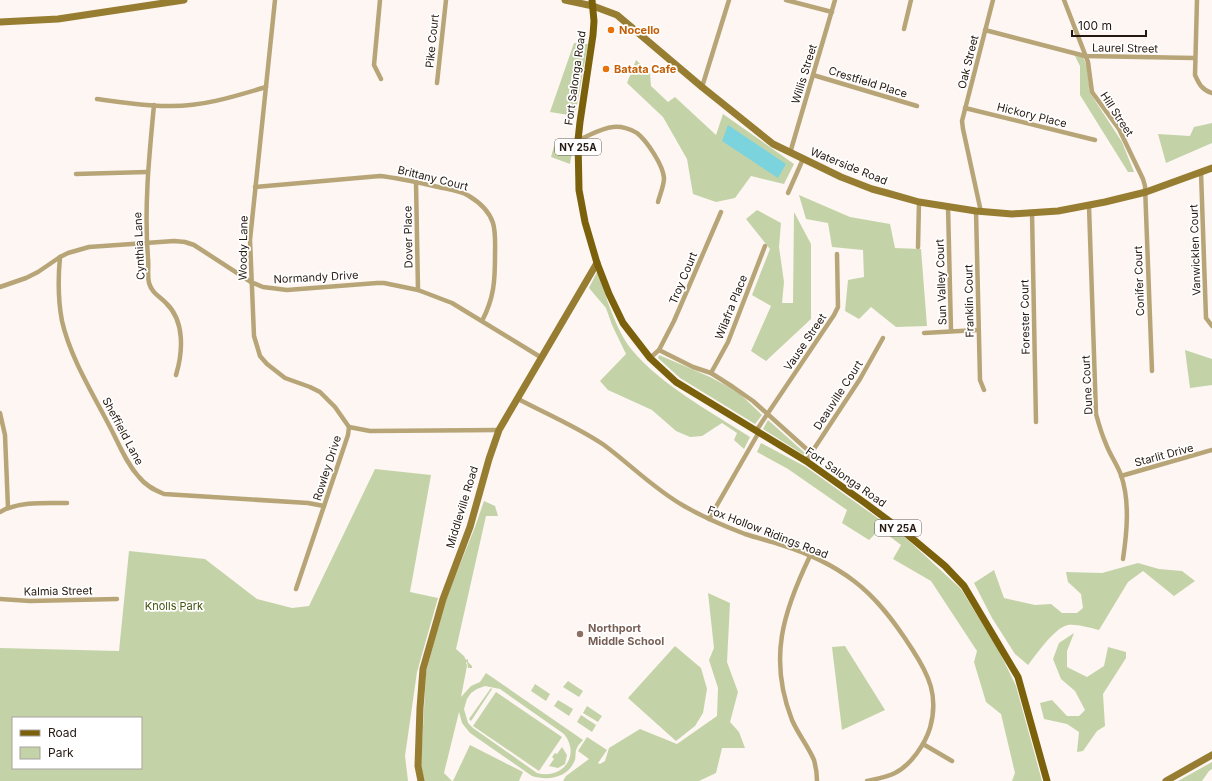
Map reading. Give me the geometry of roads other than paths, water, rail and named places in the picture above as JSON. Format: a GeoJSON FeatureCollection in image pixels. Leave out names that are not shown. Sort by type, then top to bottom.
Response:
{"type":"FeatureCollection","features":[{"type":"Feature","properties":{"kind":"main road"},"geometry":{"type":"LineString","coordinates":[[0,22],[58,19],[184,0]]}},
{"type":"Feature","properties":{"kind":"main road","name":"Waterside Road"},"geometry":{"type":"LineString","coordinates":[[566,0],[592,3],[617,15],[702,87],[773,144],[803,159],[872,189],[919,202],[979,212],[1012,214],[1058,211],[1089,206],[1146,192],[1212,168]]}},
{"type":"Feature","properties":{"kind":"main road","name":"Fort Salonga Road"},"geometry":{"type":"LineString","coordinates":[[592,3],[593,36],[578,140],[579,190],[581,205],[598,263],[609,294],[623,323],[650,358],[676,382],[806,461],[865,502],[945,566],[964,586],[1018,678],[1047,781]]}},
{"type":"Feature","properties":{"kind":"main road","name":"Middleville Road"},"geometry":{"type":"LineString","coordinates":[[421,781],[418,766],[423,670],[443,599],[470,527],[489,459],[499,430],[598,263]]}},
{"type":"Feature","properties":{"kind":"main road"},"geometry":{"type":"LineString","coordinates":[[1166,781],[1212,755]]}},
{"type":"Feature","properties":{"kind":"street","name":"Woody Lane"},"geometry":{"type":"LineString","coordinates":[[276,0],[250,240],[252,323],[256,347],[260,356],[271,368],[284,378],[320,392],[335,406],[349,427]]}},
{"type":"Feature","properties":{"kind":"street"},"geometry":{"type":"LineString","coordinates":[[380,0],[374,65],[382,79]]}},
{"type":"Feature","properties":{"kind":"street","name":"Pike Court"},"geometry":{"type":"LineString","coordinates":[[437,83],[446,0]]}},
{"type":"Feature","properties":{"kind":"street"},"geometry":{"type":"LineString","coordinates":[[702,87],[729,0]]}},
{"type":"Feature","properties":{"kind":"street"},"geometry":{"type":"LineString","coordinates":[[786,0],[832,12]]}},
{"type":"Feature","properties":{"kind":"street","name":"Willis Street"},"geometry":{"type":"LineString","coordinates":[[790,153],[835,0]]}},
{"type":"Feature","properties":{"kind":"street"},"geometry":{"type":"LineString","coordinates":[[904,29],[911,0]]}},
{"type":"Feature","properties":{"kind":"street","name":"Oak Street"},"geometry":{"type":"LineString","coordinates":[[963,129],[962,121],[965,108],[993,0]]}},
{"type":"Feature","properties":{"kind":"street","name":"Hill Street"},"geometry":{"type":"LineString","coordinates":[[1064,0],[1088,62],[1092,92],[1119,129],[1143,180],[1146,192]]}},
{"type":"Feature","properties":{"kind":"street"},"geometry":{"type":"LineString","coordinates":[[1197,0],[1195,75],[1199,84],[1205,90],[1212,93]]}},
{"type":"Feature","properties":{"kind":"street","name":"Laurel Street"},"geometry":{"type":"LineString","coordinates":[[985,30],[1085,56],[1195,58]]}},
{"type":"Feature","properties":{"kind":"street","name":"Crestfield Place"},"geometry":{"type":"LineString","coordinates":[[813,75],[917,106]]}},
{"type":"Feature","properties":{"kind":"street"},"geometry":{"type":"LineString","coordinates":[[97,99],[168,106],[204,103],[225,99],[266,87]]}},
{"type":"Feature","properties":{"kind":"street","name":"Cynthia Lane"},"geometry":{"type":"LineString","coordinates":[[154,105],[147,172],[146,244],[149,283],[152,291],[172,309],[176,315],[180,327],[181,360],[176,375]]}},
{"type":"Feature","properties":{"kind":"street","name":"Hickory Place"},"geometry":{"type":"LineString","coordinates":[[965,108],[1095,140]]}},
{"type":"Feature","properties":{"kind":"street"},"geometry":{"type":"LineString","coordinates":[[578,140],[614,126],[626,128],[636,133],[645,141],[661,165],[664,177],[658,202]]}},
{"type":"Feature","properties":{"kind":"street","name":"Franklin Court"},"geometry":{"type":"LineString","coordinates":[[963,129],[979,212],[978,330],[980,380],[984,390]]}},
{"type":"Feature","properties":{"kind":"street"},"geometry":{"type":"LineString","coordinates":[[788,193],[803,159]]}},
{"type":"Feature","properties":{"kind":"street"},"geometry":{"type":"LineString","coordinates":[[76,174],[147,172]]}},
{"type":"Feature","properties":{"kind":"street","name":"Vanwicklen Court"},"geometry":{"type":"LineString","coordinates":[[1201,172],[1206,318],[1212,326]]}},
{"type":"Feature","properties":{"kind":"street","name":"Brittany Court"},"geometry":{"type":"LineString","coordinates":[[256,187],[380,176],[395,177],[453,190],[467,195],[477,201],[486,210],[493,223],[495,237],[494,283],[489,307],[482,321]]}},
{"type":"Feature","properties":{"kind":"street","name":"Dover Place"},"geometry":{"type":"LineString","coordinates":[[416,182],[418,290]]}},
{"type":"Feature","properties":{"kind":"street","name":"Conifer Court"},"geometry":{"type":"LineString","coordinates":[[1146,192],[1152,371]]}},
{"type":"Feature","properties":{"kind":"street"},"geometry":{"type":"LineString","coordinates":[[918,246],[919,202]]}},
{"type":"Feature","properties":{"kind":"street","name":"Sun Valley Court"},"geometry":{"type":"LineString","coordinates":[[948,206],[951,331],[978,330]]}},
{"type":"Feature","properties":{"kind":"street","name":"Dune Court"},"geometry":{"type":"LineString","coordinates":[[1089,206],[1096,414],[1106,445],[1121,476],[1127,511],[1126,541],[1123,559]]}},
{"type":"Feature","properties":{"kind":"street","name":"Troy Court"},"geometry":{"type":"LineString","coordinates":[[659,350],[674,321],[721,212]]}},
{"type":"Feature","properties":{"kind":"street","name":"Forester Court"},"geometry":{"type":"LineString","coordinates":[[1032,212],[1036,422]]}},
{"type":"Feature","properties":{"kind":"street","name":"Normandy Drive"},"geometry":{"type":"LineString","coordinates":[[0,287],[38,272],[68,253],[89,247],[174,241],[185,242],[194,244],[251,282],[263,288],[275,289],[377,283],[418,290],[452,302],[542,358]]}},
{"type":"Feature","properties":{"kind":"street","name":"Wilafra Place"},"geometry":{"type":"LineString","coordinates":[[711,373],[728,342],[765,246]]}},
{"type":"Feature","properties":{"kind":"street","name":"Vause Street"},"geometry":{"type":"LineString","coordinates":[[709,519],[767,414],[838,307],[837,254]]}},
{"type":"Feature","properties":{"kind":"street","name":"Sheffield Lane"},"geometry":{"type":"LineString","coordinates":[[60,257],[60,309],[68,338],[81,370],[131,467],[146,485],[164,494],[308,503],[324,506]]}},
{"type":"Feature","properties":{"kind":"street"},"geometry":{"type":"LineString","coordinates":[[924,333],[951,331]]}},
{"type":"Feature","properties":{"kind":"street","name":"Deauville Court"},"geometry":{"type":"LineString","coordinates":[[806,461],[860,379],[883,338]]}},
{"type":"Feature","properties":{"kind":"street"},"geometry":{"type":"LineString","coordinates":[[650,358],[659,350]]}},
{"type":"Feature","properties":{"kind":"street","name":"Fort Salonga Road"},"geometry":{"type":"LineString","coordinates":[[659,350],[693,367],[711,373],[753,401],[811,453]]}},
{"type":"Feature","properties":{"kind":"street","name":"Fox Hollow Ridings Road"},"geometry":{"type":"LineString","coordinates":[[518,398],[522,402],[590,436],[605,446],[666,495],[709,519],[744,534],[781,545],[810,556],[840,572],[866,591],[891,618],[928,677],[932,692],[933,707],[931,722],[923,744],[914,757],[896,773],[867,781]]}},
{"type":"Feature","properties":{"kind":"street"},"geometry":{"type":"LineString","coordinates":[[0,413],[5,435],[8,508]]}},
{"type":"Feature","properties":{"kind":"street","name":"Rowley Drive"},"geometry":{"type":"LineString","coordinates":[[296,589],[348,435],[349,427],[370,431],[499,430]]}},
{"type":"Feature","properties":{"kind":"street","name":"Starlit Drive"},"geometry":{"type":"LineString","coordinates":[[1121,476],[1212,450]]}},
{"type":"Feature","properties":{"kind":"street"},"geometry":{"type":"LineString","coordinates":[[0,512],[8,508],[30,505],[67,503]]}},
{"type":"Feature","properties":{"kind":"street"},"geometry":{"type":"LineString","coordinates":[[810,556],[795,588],[787,612],[782,633],[780,656],[783,691],[788,709],[794,724],[814,761],[817,781]]}},
{"type":"Feature","properties":{"kind":"street","name":"Kalmia Street"},"geometry":{"type":"LineString","coordinates":[[0,599],[30,601],[117,599]]}},
{"type":"Feature","properties":{"kind":"street"},"geometry":{"type":"LineString","coordinates":[[923,744],[952,761]]}},
{"type":"Feature","properties":{"kind":"water"},"geometry":{"type":"Polygon","coordinates":[[[728,125],[786,164],[778,178],[722,141],[728,125]]]}},
{"type":"Feature","properties":{"kind":"place","name":"Nocello"},"geometry":{"type":"Point","coordinates":[611,30]}},
{"type":"Feature","properties":{"kind":"place","name":"Batata Cafe"},"geometry":{"type":"Point","coordinates":[606,69]}},
{"type":"Feature","properties":{"kind":"place","name":"Northport Middle School"},"geometry":{"type":"Point","coordinates":[580,634]}},
{"type":"Feature","properties":{"kind":"park label","name":"Knolls Park"},"geometry":{"type":"Point","coordinates":[174,606]}}]}
